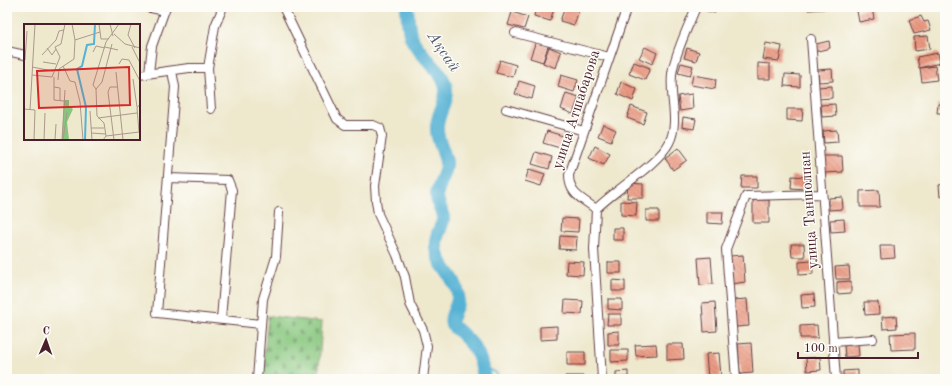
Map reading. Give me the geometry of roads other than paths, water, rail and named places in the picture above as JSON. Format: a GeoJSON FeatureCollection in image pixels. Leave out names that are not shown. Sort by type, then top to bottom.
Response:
{"type":"FeatureCollection","features":[{"type":"Feature","properties":{"kind":"street"},"geometry":{"type":"LineString","coordinates":[[146,7],[166,9],[152,46],[148,73]]}},
{"type":"Feature","properties":{"kind":"street"},"geometry":{"type":"LineString","coordinates":[[211,109],[208,68],[215,26],[223,7]]}},
{"type":"Feature","properties":{"kind":"street"},"geometry":{"type":"LineString","coordinates":[[283,7],[337,118],[345,125],[373,125],[380,128],[382,136],[375,186],[378,214],[397,255],[405,277],[410,304],[424,330],[427,346],[423,379]]}},
{"type":"Feature","properties":{"kind":"street","name":"улица Атшабарова"},"geometry":{"type":"LineString","coordinates":[[596,209],[574,192],[569,185],[569,175],[627,7]]}},
{"type":"Feature","properties":{"kind":"street"},"geometry":{"type":"LineString","coordinates":[[602,379],[594,249],[596,209],[607,198],[661,155],[668,144],[674,120],[672,80],[673,67],[696,7]]}},
{"type":"Feature","properties":{"kind":"street"},"geometry":{"type":"LineString","coordinates":[[515,33],[609,57]]}},
{"type":"Feature","properties":{"kind":"street","name":"улица Таншолпан"},"geometry":{"type":"LineString","coordinates":[[811,39],[836,379]]}},
{"type":"Feature","properties":{"kind":"street"},"geometry":{"type":"LineString","coordinates":[[7,51],[24,55]]}},
{"type":"Feature","properties":{"kind":"street"},"geometry":{"type":"LineString","coordinates":[[140,74],[189,68],[208,68]]}},
{"type":"Feature","properties":{"kind":"street"},"geometry":{"type":"LineString","coordinates":[[172,71],[175,87],[157,313],[261,324]]}},
{"type":"Feature","properties":{"kind":"street"},"geometry":{"type":"LineString","coordinates":[[506,108],[584,131]]}},
{"type":"Feature","properties":{"kind":"street"},"geometry":{"type":"LineString","coordinates":[[168,178],[228,180],[232,190],[221,319]]}},
{"type":"Feature","properties":{"kind":"street"},"geometry":{"type":"LineString","coordinates":[[736,379],[726,249],[746,196],[822,194]]}},
{"type":"Feature","properties":{"kind":"street"},"geometry":{"type":"LineString","coordinates":[[257,379],[263,299],[276,257],[279,212]]}},
{"type":"Feature","properties":{"kind":"street"},"geometry":{"type":"LineString","coordinates":[[833,342],[873,339]]}},
{"type":"Feature","properties":{"kind":"waterway","name":"Ақсай"},"geometry":{"type":"LineString","coordinates":[[407,7],[411,37],[414,44],[441,75],[446,89],[445,99],[437,122],[438,136],[444,153],[446,166],[437,194],[443,220],[436,239],[436,246],[440,260],[457,287],[458,298],[451,321],[452,325],[471,343],[475,349],[481,362],[484,379]]}},
{"type":"Feature","properties":{"kind":"waterway"},"geometry":{"type":"LineString","coordinates":[[483,366],[496,373],[499,379]]}}]}
